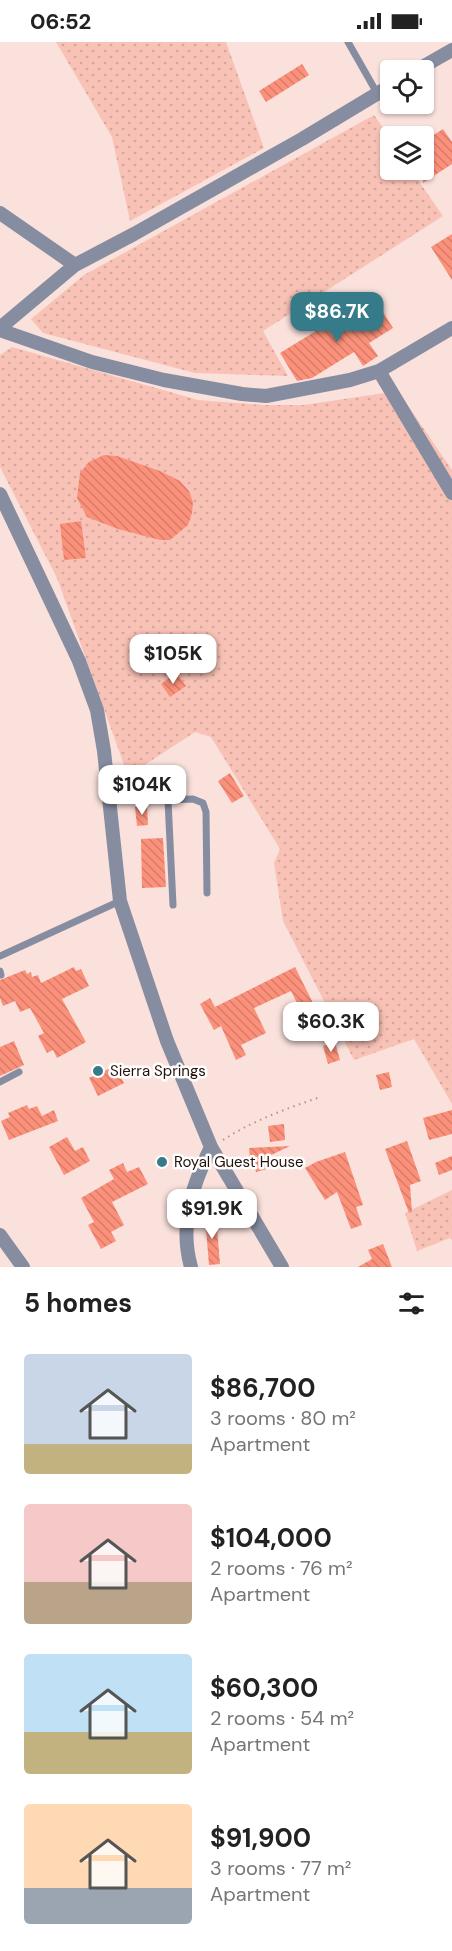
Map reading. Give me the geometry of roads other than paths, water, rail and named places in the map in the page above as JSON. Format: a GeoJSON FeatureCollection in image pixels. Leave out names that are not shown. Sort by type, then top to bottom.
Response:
{"type":"FeatureCollection","features":[{"type":"Feature","properties":{"kind":"street"},"geometry":{"type":"LineString","coordinates":[[434,60],[452,50]]}},
{"type":"Feature","properties":{"kind":"street"},"geometry":{"type":"LineString","coordinates":[[0,329],[75,266],[282,150],[380,91]]}},
{"type":"Feature","properties":{"kind":"street"},"geometry":{"type":"LineString","coordinates":[[0,213],[75,266]]}},
{"type":"Feature","properties":{"kind":"street"},"geometry":{"type":"LineString","coordinates":[[0,329],[92,362],[164,380],[266,396],[297,392],[379,371],[452,328]]}},
{"type":"Feature","properties":{"kind":"street"},"geometry":{"type":"LineString","coordinates":[[379,371],[452,493]]}},
{"type":"Feature","properties":{"kind":"street"},"geometry":{"type":"LineString","coordinates":[[0,494],[79,661],[97,710],[120,901],[167,1041],[211,1148],[282,1267]]}},
{"type":"Feature","properties":{"kind":"street"},"geometry":{"type":"LineString","coordinates":[[191,1267],[185,1229],[189,1205],[193,1188],[211,1148]]}},
{"type":"Feature","properties":{"kind":"street"},"geometry":{"type":"LineString","coordinates":[[0,1235],[23,1267]]}},
{"type":"Feature","properties":{"kind":"lane"},"geometry":{"type":"LineString","coordinates":[[348,42],[377,93]]}},
{"type":"Feature","properties":{"kind":"lane"},"geometry":{"type":"LineString","coordinates":[[108,793],[131,792],[168,800],[194,799],[203,803],[206,812],[207,893]]}},
{"type":"Feature","properties":{"kind":"lane"},"geometry":{"type":"LineString","coordinates":[[168,800],[173,905]]}},
{"type":"Feature","properties":{"kind":"lane"},"geometry":{"type":"LineString","coordinates":[[0,956],[120,901]]}},
{"type":"Feature","properties":{"kind":"lane"},"geometry":{"type":"LineString","coordinates":[[0,1082],[19,1072]]}},
{"type":"Feature","properties":{"kind":"place","name":"Sierra Springs"},"geometry":{"type":"Point","coordinates":[98,1071]}},
{"type":"Feature","properties":{"kind":"place","name":"Royal Guest House"},"geometry":{"type":"Point","coordinates":[162,1162]}}]}
